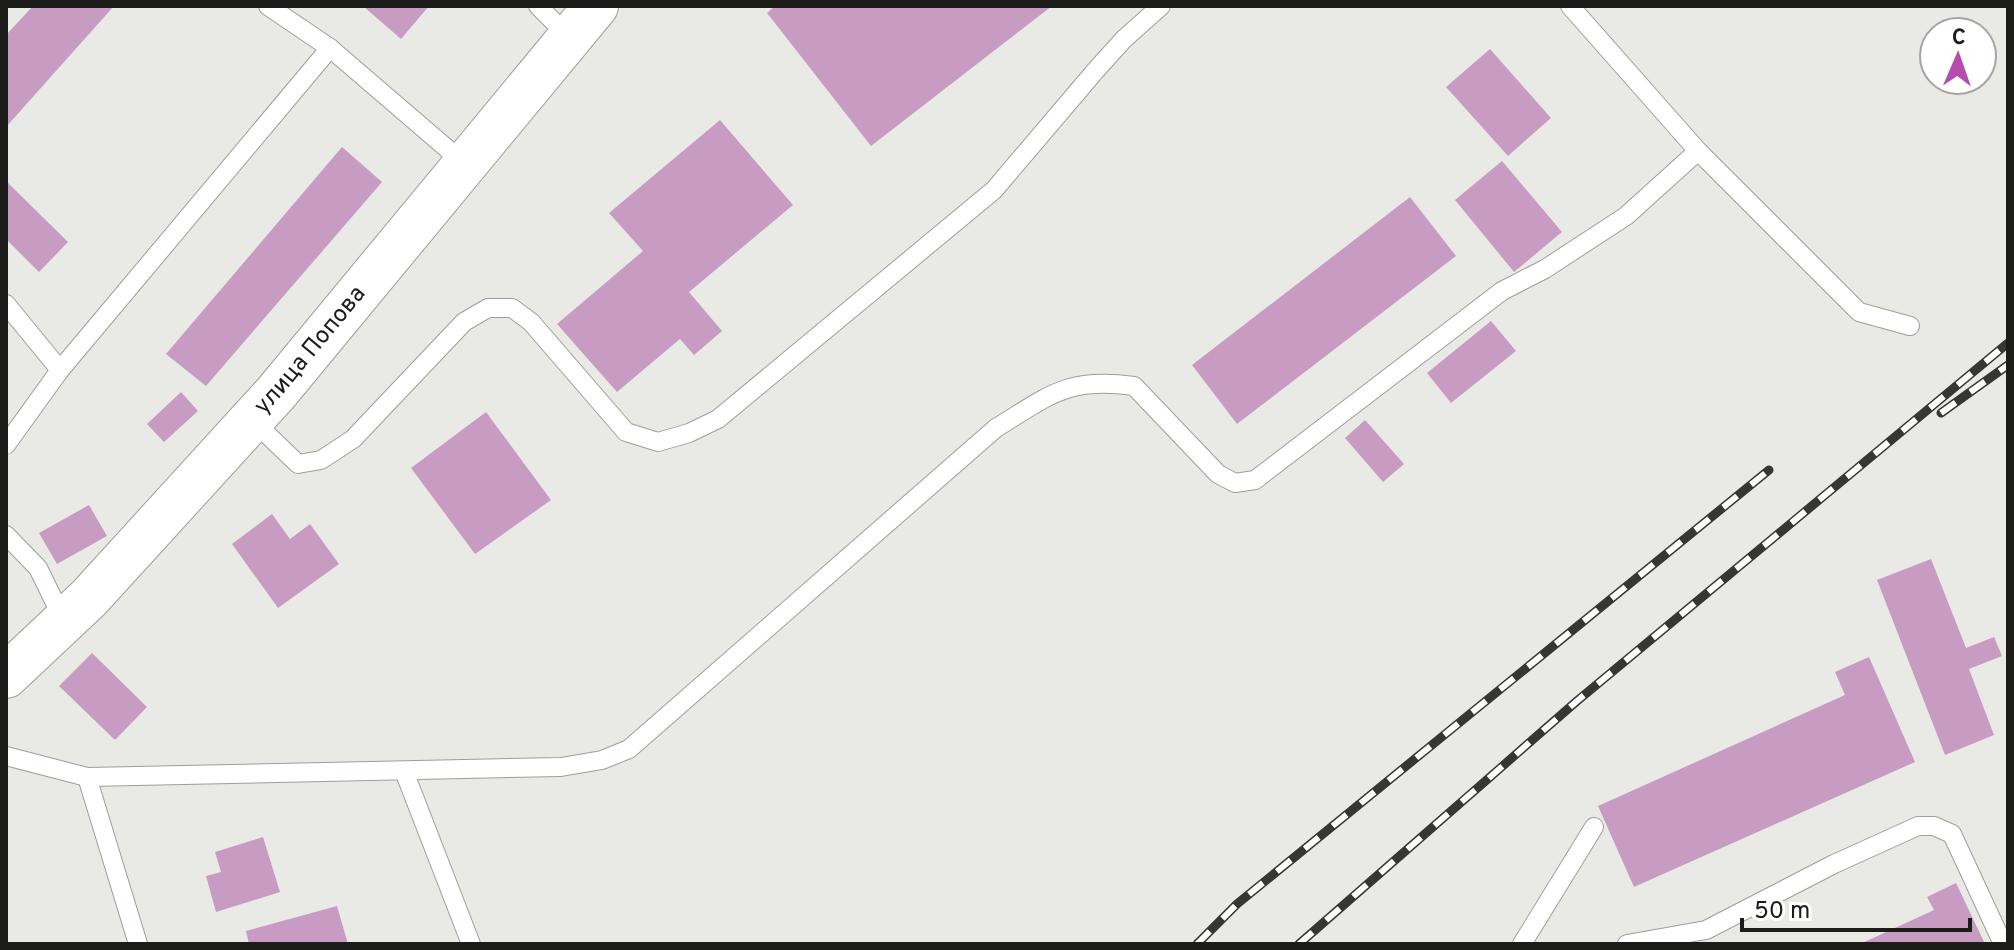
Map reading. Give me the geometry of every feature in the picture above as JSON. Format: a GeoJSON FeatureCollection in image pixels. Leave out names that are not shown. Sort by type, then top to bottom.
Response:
{"type":"FeatureCollection","features":[{"type":"Feature","properties":{"kind":"street","name":"улица Попова"},"geometry":{"type":"LineString","coordinates":[[6,676],[65,622],[252,420],[583,22]]}},
{"type":"Feature","properties":{"kind":"lane"},"geometry":{"type":"LineString","coordinates":[[268,6],[330,48],[465,164]]}},
{"type":"Feature","properties":{"kind":"lane"},"geometry":{"type":"LineString","coordinates":[[538,6],[583,22]]}},
{"type":"Feature","properties":{"kind":"lane"},"geometry":{"type":"LineString","coordinates":[[252,420],[298,464],[321,460],[353,439],[464,322],[488,308],[512,308],[531,322],[626,432],[658,442],[689,433],[718,419],[994,190],[1105,60],[1161,6]]}},
{"type":"Feature","properties":{"kind":"lane"},"geometry":{"type":"LineString","coordinates":[[1570,6],[1698,151],[1859,312],[1910,326]]}},
{"type":"Feature","properties":{"kind":"lane"},"geometry":{"type":"LineString","coordinates":[[6,445],[60,370],[330,48]]}},
{"type":"Feature","properties":{"kind":"lane"},"geometry":{"type":"LineString","coordinates":[[6,756],[87,777],[561,767],[602,760],[629,749],[996,428],[1061,389],[1090,383],[1134,386],[1218,474],[1235,483],[1255,480],[1502,291],[1545,269],[1626,216],[1698,151]]}},
{"type":"Feature","properties":{"kind":"lane"},"geometry":{"type":"LineString","coordinates":[[6,304],[60,370]]}},
{"type":"Feature","properties":{"kind":"lane"},"geometry":{"type":"LineString","coordinates":[[6,535],[38,568],[65,622]]}},
{"type":"Feature","properties":{"kind":"lane"},"geometry":{"type":"LineString","coordinates":[[404,771],[471,944]]}},
{"type":"Feature","properties":{"kind":"lane"},"geometry":{"type":"LineString","coordinates":[[87,777],[138,944]]}},
{"type":"Feature","properties":{"kind":"lane"},"geometry":{"type":"LineString","coordinates":[[1627,944],[1706,930],[1834,864],[1918,826],[1934,826],[1952,834],[2003,944]]}},
{"type":"Feature","properties":{"kind":"lane"},"geometry":{"type":"LineString","coordinates":[[1522,944],[1594,827]]}},
{"type":"Feature","properties":{"kind":"building"},"geometry":{"type":"Polygon","coordinates":[[[33,6],[114,6],[6,127],[6,35],[33,6]]]}},
{"type":"Feature","properties":{"kind":"building"},"geometry":{"type":"Polygon","coordinates":[[[363,6],[429,6],[401,39],[363,6]]]}},
{"type":"Feature","properties":{"kind":"building"},"geometry":{"type":"Polygon","coordinates":[[[775,6],[1052,6],[871,146],[767,13],[775,6]]]}},
{"type":"Feature","properties":{"kind":"building"},"geometry":{"type":"Polygon","coordinates":[[[1490,49],[1551,118],[1508,156],[1446,87],[1490,49]]]}},
{"type":"Feature","properties":{"kind":"building"},"geometry":{"type":"Polygon","coordinates":[[[720,120],[793,205],[689,292],[722,331],[694,355],[680,339],[617,392],[557,324],[643,251],[609,213],[720,120]]]}},
{"type":"Feature","properties":{"kind":"building"},"geometry":{"type":"Polygon","coordinates":[[[342,147],[382,182],[206,386],[166,354],[342,147]]]}},
{"type":"Feature","properties":{"kind":"building"},"geometry":{"type":"Polygon","coordinates":[[[1502,161],[1562,232],[1514,272],[1455,200],[1502,161]]]}},
{"type":"Feature","properties":{"kind":"building"},"geometry":{"type":"Polygon","coordinates":[[[6,181],[68,242],[39,272],[6,239],[6,181]]]}},
{"type":"Feature","properties":{"kind":"building"},"geometry":{"type":"Polygon","coordinates":[[[1410,197],[1456,256],[1237,424],[1192,365],[1410,197]]]}},
{"type":"Feature","properties":{"kind":"building"},"geometry":{"type":"Polygon","coordinates":[[[1491,321],[1516,351],[1451,403],[1427,373],[1491,321]]]}},
{"type":"Feature","properties":{"kind":"building"},"geometry":{"type":"Polygon","coordinates":[[[181,392],[198,411],[164,442],[147,424],[181,392]]]}},
{"type":"Feature","properties":{"kind":"building"},"geometry":{"type":"Polygon","coordinates":[[[486,412],[551,500],[475,554],[411,468],[486,412]]]}},
{"type":"Feature","properties":{"kind":"building"},"geometry":{"type":"Polygon","coordinates":[[[1365,420],[1404,464],[1383,482],[1345,438],[1365,420]]]}},
{"type":"Feature","properties":{"kind":"building"},"geometry":{"type":"Polygon","coordinates":[[[89,505],[107,536],[57,564],[39,533],[89,505]]]}},
{"type":"Feature","properties":{"kind":"building"},"geometry":{"type":"Polygon","coordinates":[[[272,514],[290,539],[310,524],[339,564],[278,608],[232,544],[272,514]]]}},
{"type":"Feature","properties":{"kind":"building"},"geometry":{"type":"Polygon","coordinates":[[[1931,559],[1966,648],[1994,637],[2002,656],[1969,669],[1994,735],[1945,755],[1877,580],[1931,559]]]}},
{"type":"Feature","properties":{"kind":"building"},"geometry":{"type":"Polygon","coordinates":[[[92,653],[147,707],[115,740],[59,686],[92,653]]]}},
{"type":"Feature","properties":{"kind":"building"},"geometry":{"type":"Polygon","coordinates":[[[1869,657],[1915,762],[1634,887],[1598,806],[1845,695],[1835,672],[1869,657]]]}},
{"type":"Feature","properties":{"kind":"building"},"geometry":{"type":"Polygon","coordinates":[[[263,837],[280,892],[216,912],[206,876],[221,872],[215,852],[263,837]]]}},
{"type":"Feature","properties":{"kind":"building"},"geometry":{"type":"Polygon","coordinates":[[[1956,883],[1985,944],[1860,944],[1934,910],[1927,897],[1956,883]]]}},
{"type":"Feature","properties":{"kind":"building"},"geometry":{"type":"Polygon","coordinates":[[[337,906],[348,944],[249,944],[246,931],[337,906]]]}},
{"type":"Feature","properties":{"kind":"railway"},"geometry":{"type":"LineString","coordinates":[[1299,944],[1577,701],[2008,343]]}},
{"type":"Feature","properties":{"kind":"railway"},"geometry":{"type":"LineString","coordinates":[[1941,413],[2008,365]]}},
{"type":"Feature","properties":{"kind":"railway"},"geometry":{"type":"LineString","coordinates":[[1197,944],[1237,904],[1769,470]]}}]}
